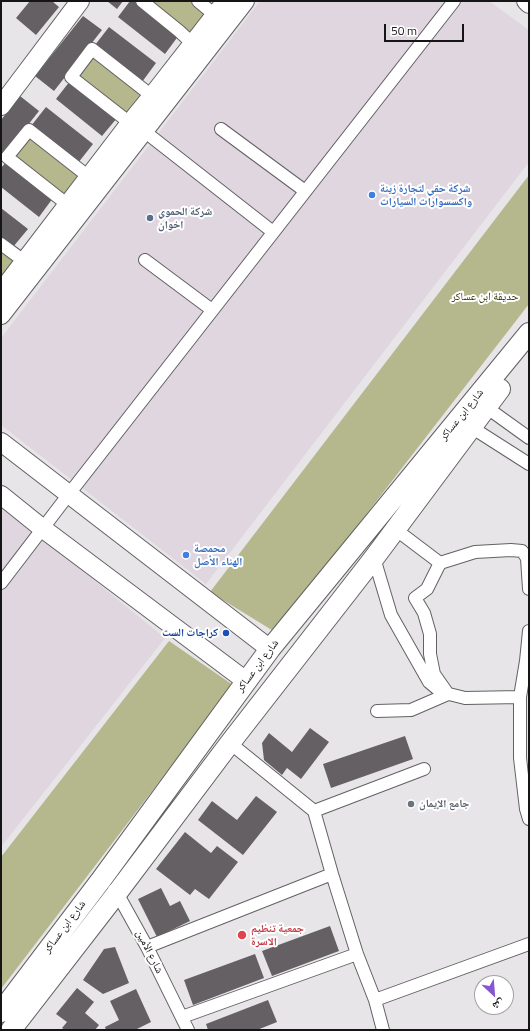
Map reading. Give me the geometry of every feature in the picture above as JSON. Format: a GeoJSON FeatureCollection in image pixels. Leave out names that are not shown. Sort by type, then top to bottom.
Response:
{"type":"FeatureCollection","features":[{"type":"Feature","properties":{"kind":"main road"},"geometry":{"type":"LineString","coordinates":[[1,106],[80,1]]}},
{"type":"Feature","properties":{"kind":"main road"},"geometry":{"type":"LineString","coordinates":[[1,315],[137,127],[152,96],[226,1]]}},
{"type":"Feature","properties":{"kind":"main road"},"geometry":{"type":"LineString","coordinates":[[2,290],[89,177],[137,127],[245,1]]}},
{"type":"Feature","properties":{"kind":"main road"},"geometry":{"type":"LineString","coordinates":[[526,1],[529,4]]}},
{"type":"Feature","properties":{"kind":"main road","name":"شارع ابن عساكر"},"geometry":{"type":"LineString","coordinates":[[1,1012],[101,880],[270,648],[529,333]]}},
{"type":"Feature","properties":{"kind":"main road","name":"شارع ابن عساكر"},"geometry":{"type":"LineString","coordinates":[[11,1030],[374,558],[486,407],[529,352]]}},
{"type":"Feature","properties":{"kind":"main road"},"geometry":{"type":"LineString","coordinates":[[1,442],[270,648]]}},
{"type":"Feature","properties":{"kind":"main road"},"geometry":{"type":"LineString","coordinates":[[1,495],[42,528],[246,681]]}},
{"type":"Feature","properties":{"kind":"street"},"geometry":{"type":"LineString","coordinates":[[142,1],[179,30],[193,44]]}},
{"type":"Feature","properties":{"kind":"street"},"geometry":{"type":"LineString","coordinates":[[198,1],[215,15]]}},
{"type":"Feature","properties":{"kind":"street"},"geometry":{"type":"LineString","coordinates":[[1,583],[42,528],[454,1]]}},
{"type":"Feature","properties":{"kind":"street"},"geometry":{"type":"LineString","coordinates":[[152,96],[92,49],[71,76],[273,232]]}},
{"type":"Feature","properties":{"kind":"street"},"geometry":{"type":"LineString","coordinates":[[68,205],[7,157],[29,130],[89,177]]}},
{"type":"Feature","properties":{"kind":"street"},"geometry":{"type":"LineString","coordinates":[[220,130],[305,191]]}},
{"type":"Feature","properties":{"kind":"street"},"geometry":{"type":"LineString","coordinates":[[1,244],[24,261]]}},
{"type":"Feature","properties":{"kind":"street"},"geometry":{"type":"LineString","coordinates":[[145,260],[212,310]]}},
{"type":"Feature","properties":{"kind":"street"},"geometry":{"type":"LineString","coordinates":[[486,407],[529,438]]}},
{"type":"Feature","properties":{"kind":"street"},"geometry":{"type":"LineString","coordinates":[[471,427],[529,464]]}},
{"type":"Feature","properties":{"kind":"street"},"geometry":{"type":"LineString","coordinates":[[395,529],[440,563]]}},
{"type":"Feature","properties":{"kind":"street"},"geometry":{"type":"LineString","coordinates":[[448,694],[434,674],[430,654],[430,634],[424,614],[415,598],[427,589],[440,563],[475,552],[511,550],[522,551],[527,558],[529,589]]}},
{"type":"Feature","properties":{"kind":"street"},"geometry":{"type":"LineString","coordinates":[[374,558],[391,615],[429,682],[441,692],[465,698],[520,697]]}},
{"type":"Feature","properties":{"kind":"street"},"geometry":{"type":"LineString","coordinates":[[529,631],[526,662],[520,697],[520,758],[526,809],[529,819]]}},
{"type":"Feature","properties":{"kind":"street"},"geometry":{"type":"LineString","coordinates":[[377,711],[412,710],[448,694]]}},
{"type":"Feature","properties":{"kind":"street"},"geometry":{"type":"LineString","coordinates":[[230,744],[314,811],[357,954],[375,1000],[382,1030]]}},
{"type":"Feature","properties":{"kind":"street"},"geometry":{"type":"LineString","coordinates":[[314,811],[424,769]]}},
{"type":"Feature","properties":{"kind":"street"},"geometry":{"type":"LineString","coordinates":[[147,946],[332,874]]}},
{"type":"Feature","properties":{"kind":"street","name":"شارع الأمين"},"geometry":{"type":"LineString","coordinates":[[101,880],[117,893],[147,946],[188,1030]]}},
{"type":"Feature","properties":{"kind":"street"},"geometry":{"type":"LineString","coordinates":[[375,1000],[529,944]]}},
{"type":"Feature","properties":{"kind":"street"},"geometry":{"type":"LineString","coordinates":[[182,1017],[357,954]]}},
{"type":"Feature","properties":{"kind":"shaded area"},"geometry":{"type":"Polygon","coordinates":[[[260,1],[489,1],[529,30],[529,162],[206,584],[1,425],[1,338],[260,1]]]}},
{"type":"Feature","properties":{"kind":"shaded area"},"geometry":{"type":"Polygon","coordinates":[[[1,508],[78,567],[165,638],[1,847],[1,508]]]}},
{"type":"Feature","properties":{"kind":"green space"},"geometry":{"type":"Polygon","coordinates":[[[150,1],[193,1],[207,13],[191,33],[150,1]]]}},
{"type":"Feature","properties":{"kind":"green space"},"geometry":{"type":"Polygon","coordinates":[[[93,54],[145,95],[129,116],[76,75],[93,54]]]}},
{"type":"Feature","properties":{"kind":"green space"},"geometry":{"type":"Polygon","coordinates":[[[29,135],[81,176],[65,196],[13,155],[29,135]]]}},
{"type":"Feature","properties":{"kind":"green space","name":"حديقة ابن عساكر"},"geometry":{"type":"Polygon","coordinates":[[[529,175],[529,304],[275,632],[210,592],[529,175]]]}},
{"type":"Feature","properties":{"kind":"green space"},"geometry":{"type":"Polygon","coordinates":[[[1,248],[17,260],[1,280],[1,248]]]}},
{"type":"Feature","properties":{"kind":"green space"},"geometry":{"type":"Polygon","coordinates":[[[169,641],[233,685],[1,989],[1,857],[169,641]]]}},
{"type":"Feature","properties":{"kind":"building"},"geometry":{"type":"Polygon","coordinates":[[[30,1],[52,1],[59,7],[36,35],[16,18],[30,1]]]}},
{"type":"Feature","properties":{"kind":"building"},"geometry":{"type":"Polygon","coordinates":[[[107,1],[123,1],[117,9],[107,1]]]}},
{"type":"Feature","properties":{"kind":"building"},"geometry":{"type":"Polygon","coordinates":[[[130,1],[136,1],[179,35],[165,54],[118,17],[130,1]]]}},
{"type":"Feature","properties":{"kind":"building"},"geometry":{"type":"Polygon","coordinates":[[[83,16],[102,30],[54,91],[35,76],[83,16]]]}},
{"type":"Feature","properties":{"kind":"building"},"geometry":{"type":"Polygon","coordinates":[[[109,27],[156,63],[142,82],[95,45],[109,27]]]}},
{"type":"Feature","properties":{"kind":"building"},"geometry":{"type":"Polygon","coordinates":[[[70,81],[117,118],[102,136],[56,99],[70,81]]]}},
{"type":"Feature","properties":{"kind":"building"},"geometry":{"type":"Polygon","coordinates":[[[20,96],[39,111],[1,159],[1,120],[20,96]]]}},
{"type":"Feature","properties":{"kind":"building"},"geometry":{"type":"Polygon","coordinates":[[[46,107],[93,144],[78,163],[31,126],[46,107]]]}},
{"type":"Feature","properties":{"kind":"building"},"geometry":{"type":"Polygon","coordinates":[[[7,161],[53,198],[39,217],[1,187],[1,168],[7,161]]]}},
{"type":"Feature","properties":{"kind":"building"},"geometry":{"type":"Polygon","coordinates":[[[1,208],[28,229],[13,247],[1,238],[1,208]]]}},
{"type":"Feature","properties":{"kind":"building"},"geometry":{"type":"Polygon","coordinates":[[[310,728],[329,742],[301,779],[287,768],[282,775],[264,760],[262,743],[269,733],[292,752],[310,728]]]}},
{"type":"Feature","properties":{"kind":"building"},"geometry":{"type":"Polygon","coordinates":[[[405,736],[413,759],[331,788],[323,764],[405,736]]]}},
{"type":"Feature","properties":{"kind":"building"},"geometry":{"type":"Polygon","coordinates":[[[256,796],[277,812],[243,855],[198,820],[212,801],[237,820],[256,796]]]}},
{"type":"Feature","properties":{"kind":"building"},"geometry":{"type":"Polygon","coordinates":[[[185,832],[211,853],[217,846],[238,862],[209,899],[195,889],[190,895],[156,869],[185,832]]]}},
{"type":"Feature","properties":{"kind":"building"},"geometry":{"type":"Polygon","coordinates":[[[161,888],[170,906],[180,901],[190,921],[157,937],[138,899],[161,888]]]}},
{"type":"Feature","properties":{"kind":"building"},"geometry":{"type":"Polygon","coordinates":[[[330,926],[339,951],[272,976],[262,951],[330,926]]]}},
{"type":"Feature","properties":{"kind":"building"},"geometry":{"type":"Polygon","coordinates":[[[115,947],[129,983],[103,994],[83,980],[104,949],[115,947]]]}},
{"type":"Feature","properties":{"kind":"building"},"geometry":{"type":"Polygon","coordinates":[[[255,954],[264,978],[193,1005],[184,980],[255,954]]]}},
{"type":"Feature","properties":{"kind":"building"},"geometry":{"type":"Polygon","coordinates":[[[77,988],[94,1002],[85,1013],[99,1025],[95,1030],[65,1030],[62,1028],[67,1022],[56,1014],[77,988]]]}},
{"type":"Feature","properties":{"kind":"building"},"geometry":{"type":"Polygon","coordinates":[[[136,989],[151,1022],[137,1029],[138,1030],[106,1030],[105,1027],[119,1020],[110,1001],[136,989]]]}},
{"type":"Feature","properties":{"kind":"building"},"geometry":{"type":"Polygon","coordinates":[[[268,1000],[277,1022],[257,1030],[208,1030],[206,1024],[268,1000]]]}},
{"type":"Feature","properties":{"kind":"place","name":"شركة حقي لتجارة زينة واكسسوارات السيارات"},"geometry":{"type":"Point","coordinates":[372,195]}},
{"type":"Feature","properties":{"kind":"place","name":"شركة الحموي اخوان"},"geometry":{"type":"Point","coordinates":[150,218]}},
{"type":"Feature","properties":{"kind":"place","name":"محمصة الهناء الأصل"},"geometry":{"type":"Point","coordinates":[186,555]}},
{"type":"Feature","properties":{"kind":"place","name":"كراجات الست"},"geometry":{"type":"Point","coordinates":[226,633]}},
{"type":"Feature","properties":{"kind":"place","name":"جامع الإيمان"},"geometry":{"type":"Point","coordinates":[411,804]}},
{"type":"Feature","properties":{"kind":"place","name":"جمعية تنظيم الاسرة"},"geometry":{"type":"Point","coordinates":[242,935]}}]}
